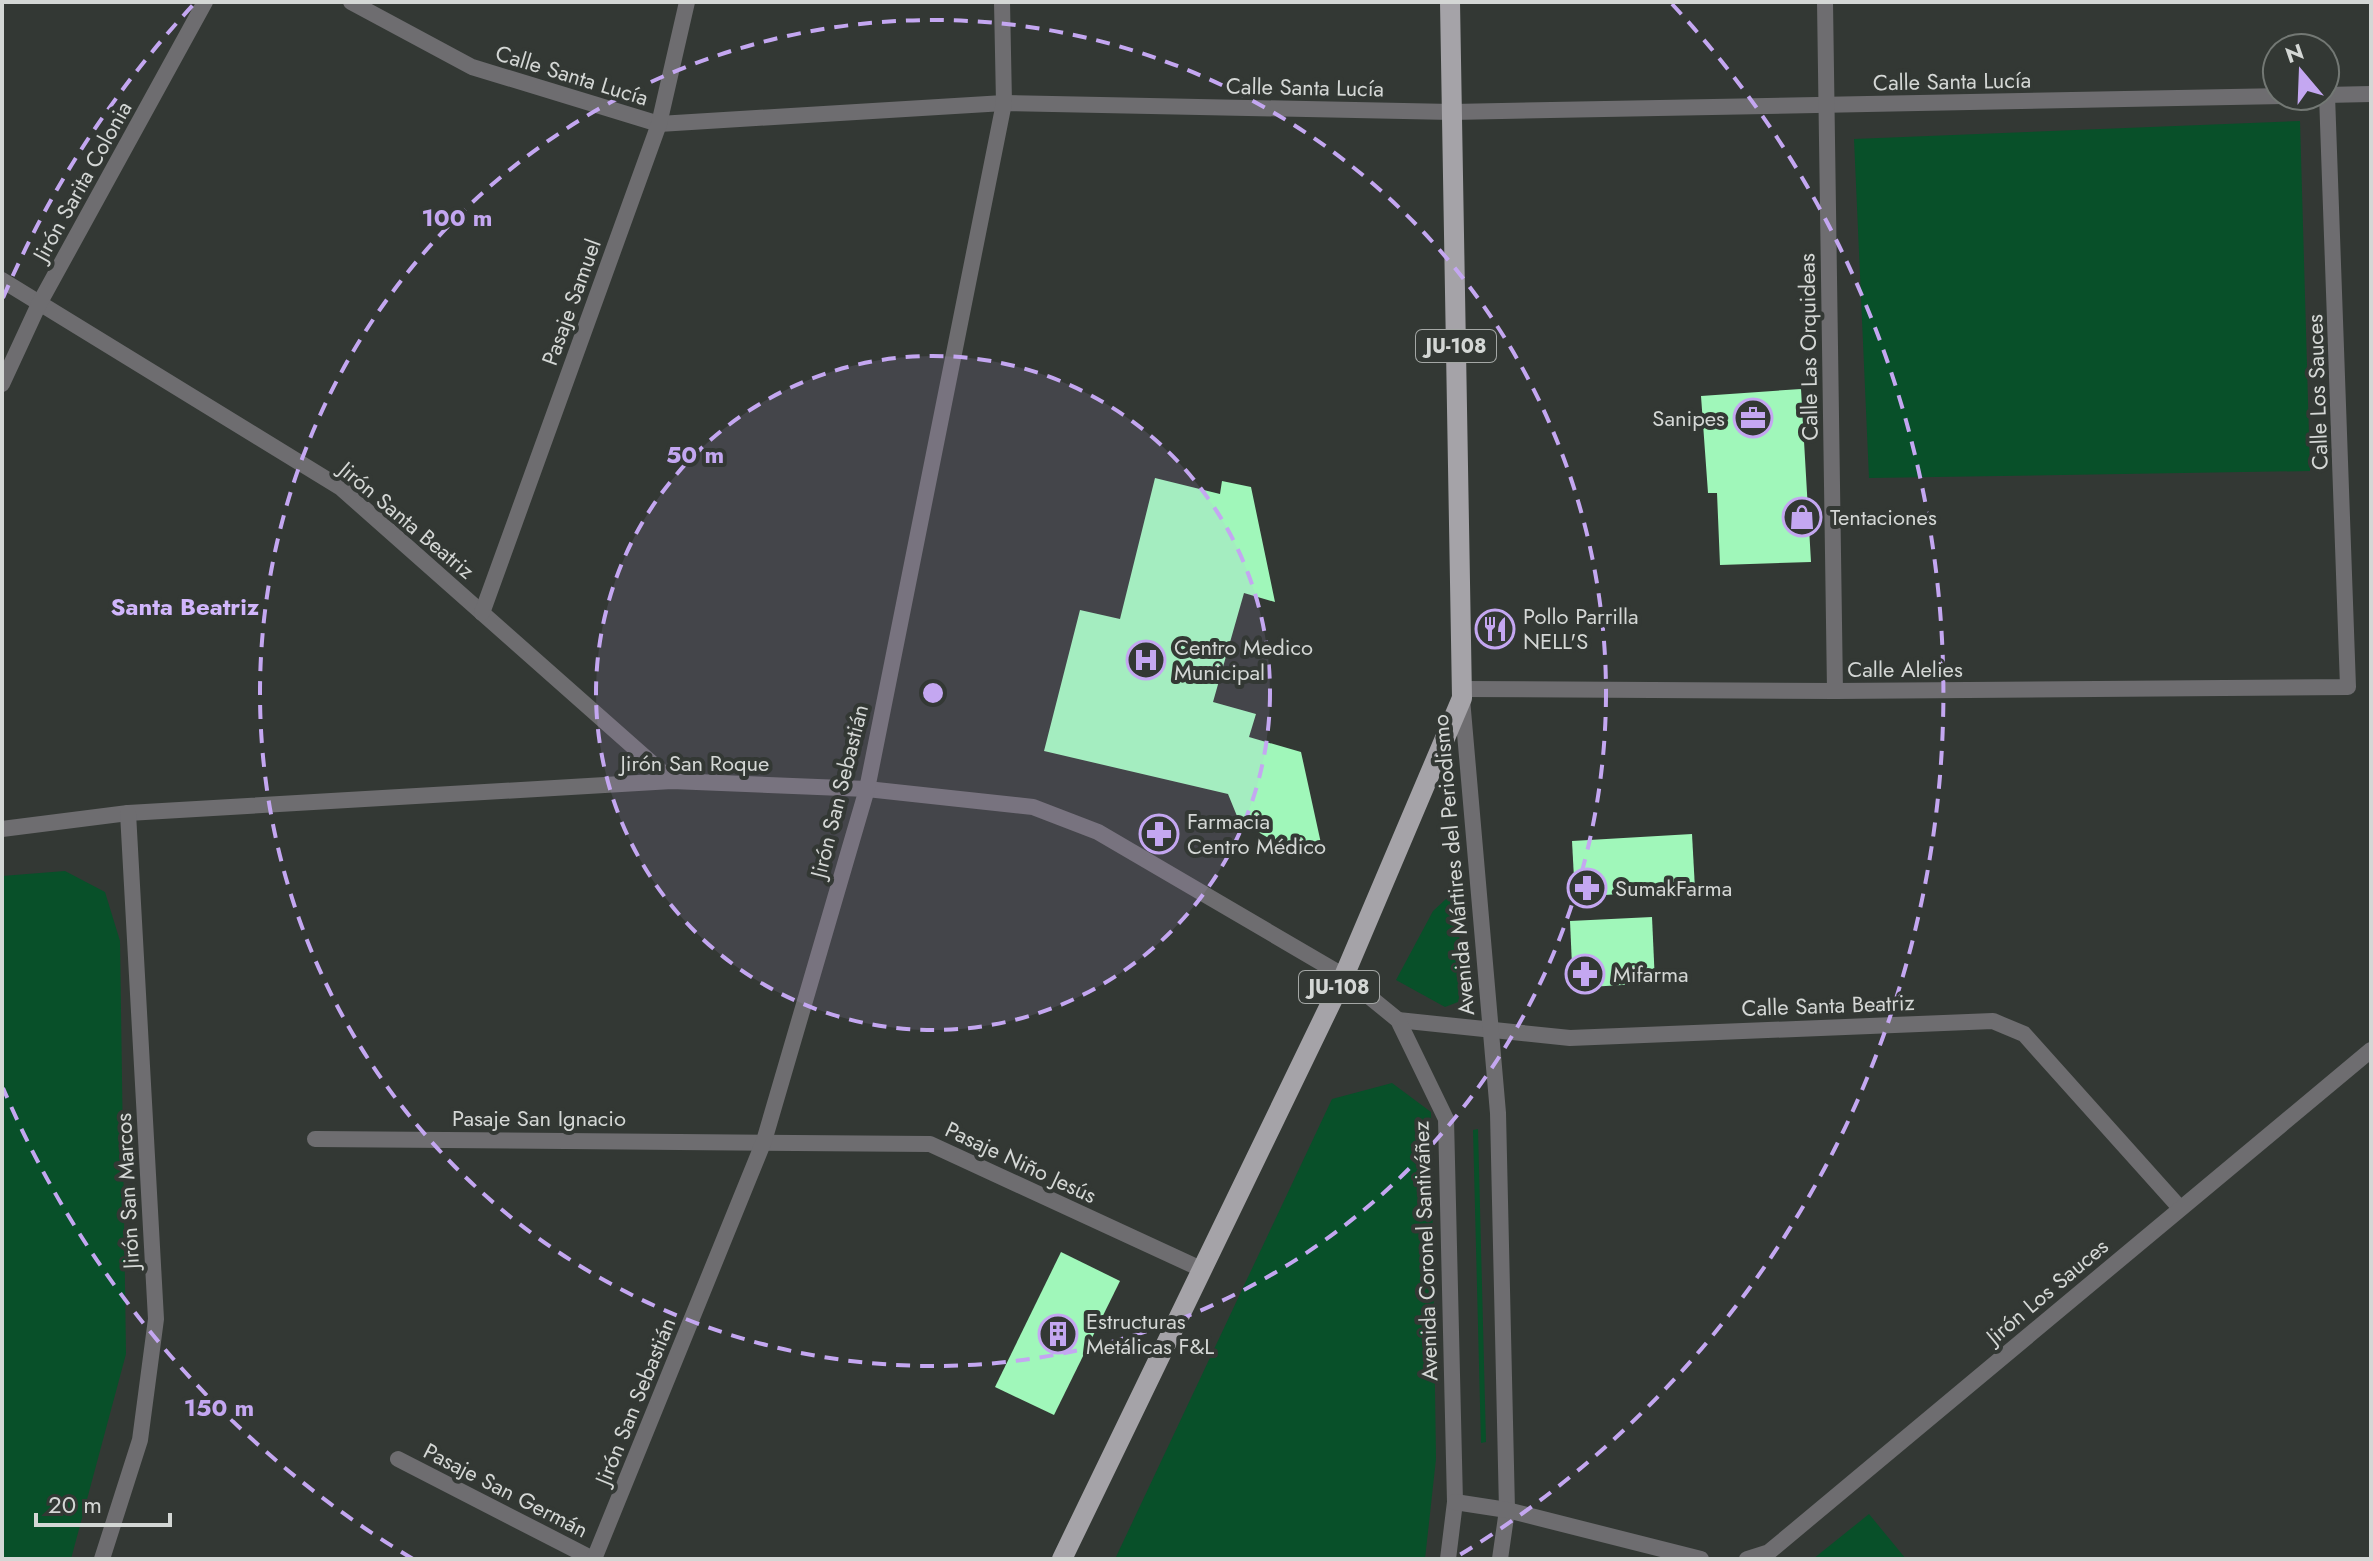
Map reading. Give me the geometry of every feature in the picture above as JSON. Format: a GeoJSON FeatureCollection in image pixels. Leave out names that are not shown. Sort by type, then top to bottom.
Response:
{"type":"FeatureCollection","features":[{"type":"Feature","properties":{"kind":"main road","name":"Avenida Mártires del Periodismo"},"geometry":{"type":"LineString","coordinates":[[1062,1559],[1344,976],[1462,693],[1450,2]]}},
{"type":"Feature","properties":{"kind":"street","name":"Jirón Sarita Colonia"},"geometry":{"type":"LineString","coordinates":[[2,384],[39,304],[205,2]]}},
{"type":"Feature","properties":{"kind":"street","name":"Calle Santa Lucía"},"geometry":{"type":"LineString","coordinates":[[351,2],[472,67],[659,124],[1004,103],[1452,112],[2261,96]]}},
{"type":"Feature","properties":{"kind":"street","name":"Pasaje Samuel"},"geometry":{"type":"LineString","coordinates":[[482,613],[659,124],[687,2]]}},
{"type":"Feature","properties":{"kind":"street","name":"Jirón San Sebastián"},"geometry":{"type":"LineString","coordinates":[[594,1559],[764,1141],[867,789],[1004,103],[1002,2]]}},
{"type":"Feature","properties":{"kind":"street","name":"Calle Las Orquideas"},"geometry":{"type":"LineString","coordinates":[[1825,2],[1835,691]]}},
{"type":"Feature","properties":{"kind":"street"},"geometry":{"type":"LineString","coordinates":[[2341,95],[2371,94]]}},
{"type":"Feature","properties":{"kind":"street","name":"Calle Los Sauces"},"geometry":{"type":"LineString","coordinates":[[2327,112],[2348,687]]}},
{"type":"Feature","properties":{"kind":"street","name":"Jirón Santa Beatriz"},"geometry":{"type":"LineString","coordinates":[[2,280],[341,488],[672,781]]}},
{"type":"Feature","properties":{"kind":"street","name":"Calle Alelies"},"geometry":{"type":"LineString","coordinates":[[1462,693],[2348,687]]}},
{"type":"Feature","properties":{"kind":"street","name":"Avenida Mártires del Periodismo"},"geometry":{"type":"LineString","coordinates":[[1462,693],[1493,1028]]}},
{"type":"Feature","properties":{"kind":"street","name":"Jirón San Roque"},"geometry":{"type":"LineString","coordinates":[[2,829],[128,813],[672,781],[867,789],[1033,807],[1098,832],[1344,976]]}},
{"type":"Feature","properties":{"kind":"street","name":"Jirón San Marcos"},"geometry":{"type":"LineString","coordinates":[[102,1559],[140,1440],[156,1319],[128,813]]}},
{"type":"Feature","properties":{"kind":"street","name":"Avenida Coronel Santiváñez"},"geometry":{"type":"LineString","coordinates":[[1344,976],[1398,1020],[1446,1119],[1455,1502],[1448,1559]]}},
{"type":"Feature","properties":{"kind":"street","name":"Calle Santa Beatriz"},"geometry":{"type":"LineString","coordinates":[[1398,1020],[1570,1038],[1993,1021],[2024,1034],[2180,1208]]}},
{"type":"Feature","properties":{"kind":"street"},"geometry":{"type":"LineString","coordinates":[[1493,1028],[1507,1510],[1500,1559]]}},
{"type":"Feature","properties":{"kind":"street","name":"Jirón Los Sauces"},"geometry":{"type":"LineString","coordinates":[[1747,1559],[1769,1552],[2371,1050]]}},
{"type":"Feature","properties":{"kind":"street","name":"Pasaje San Ignacio"},"geometry":{"type":"LineString","coordinates":[[315,1139],[764,1141]]}},
{"type":"Feature","properties":{"kind":"street","name":"Pasaje Niño Jesús"},"geometry":{"type":"LineString","coordinates":[[764,1141],[930,1144],[1201,1269]]}},
{"type":"Feature","properties":{"kind":"street","name":"Pasaje San Germán"},"geometry":{"type":"LineString","coordinates":[[398,1459],[594,1559]]}},
{"type":"Feature","properties":{"kind":"street"},"geometry":{"type":"LineString","coordinates":[[1455,1502],[1507,1510],[1701,1559]]}},
{"type":"Feature","properties":{"kind":"green space"},"geometry":{"type":"Polygon","coordinates":[[[2300,121],[2310,471],[1869,478],[1854,139],[2300,121]]]}},
{"type":"Feature","properties":{"kind":"green space"},"geometry":{"type":"Polygon","coordinates":[[[65,871],[105,892],[120,941],[126,1354],[71,1559],[2,1559],[2,876],[65,871]]]}},
{"type":"Feature","properties":{"kind":"green space"},"geometry":{"type":"Polygon","coordinates":[[[1446,899],[1458,901],[1461,989],[1458,1002],[1445,1007],[1396,980],[1433,911],[1446,899]]]}},
{"type":"Feature","properties":{"kind":"green space"},"geometry":{"type":"Polygon","coordinates":[[[1392,1083],[1431,1112],[1436,1459],[1425,1559],[1115,1559],[1332,1099],[1392,1083]]]}},
{"type":"Feature","properties":{"kind":"green space"},"geometry":{"type":"Polygon","coordinates":[[[1478,1129],[1486,1442],[1481,1443],[1473,1130],[1478,1129]]]}},
{"type":"Feature","properties":{"kind":"green space"},"geometry":{"type":"Polygon","coordinates":[[[1869,1514],[1906,1559],[1813,1559],[1869,1514]]]}},
{"type":"Feature","properties":{"kind":"building"},"geometry":{"type":"Polygon","coordinates":[[[1801,389],[1811,562],[1720,565],[1717,493],[1708,493],[1701,396],[1801,389]]]}},
{"type":"Feature","properties":{"kind":"building","name":"Centro Medico Municipal"},"geometry":{"type":"Polygon","coordinates":[[[1155,478],[1220,494],[1222,481],[1251,487],[1275,602],[1244,593],[1213,702],[1256,714],[1249,737],[1301,752],[1322,848],[1296,854],[1239,821],[1228,794],[1044,751],[1080,610],[1120,619],[1155,478]]]}},
{"type":"Feature","properties":{"kind":"building"},"geometry":{"type":"Polygon","coordinates":[[[1692,834],[1695,889],[1575,897],[1572,841],[1692,834]]]}},
{"type":"Feature","properties":{"kind":"building"},"geometry":{"type":"Polygon","coordinates":[[[1652,917],[1655,983],[1573,988],[1570,921],[1652,917]]]}},
{"type":"Feature","properties":{"kind":"building","name":"Estructuras Metálicas F&L"},"geometry":{"type":"Polygon","coordinates":[[[1061,1252],[1120,1281],[1054,1415],[995,1387],[1061,1252]]]}},
{"type":"Feature","properties":{"kind":"place","name":"Sanipes"},"geometry":{"type":"Point","coordinates":[1753,418]}},
{"type":"Feature","properties":{"kind":"place","name":"Tentaciones"},"geometry":{"type":"Point","coordinates":[1802,517]}},
{"type":"Feature","properties":{"kind":"place","name":"Pollo Parrilla NELL'S"},"geometry":{"type":"Point","coordinates":[1495,629]}},
{"type":"Feature","properties":{"kind":"place","name":"Centro Medico Municipal"},"geometry":{"type":"Point","coordinates":[1146,660]}},
{"type":"Feature","properties":{"kind":"place","name":"Farmacia Centro Médico"},"geometry":{"type":"Point","coordinates":[1159,834]}},
{"type":"Feature","properties":{"kind":"place","name":"SumakFarma"},"geometry":{"type":"Point","coordinates":[1587,888]}},
{"type":"Feature","properties":{"kind":"place","name":"Mifarma"},"geometry":{"type":"Point","coordinates":[1585,974]}},
{"type":"Feature","properties":{"kind":"place","name":"Estructuras Metálicas F&L"},"geometry":{"type":"Point","coordinates":[1058,1334]}},
{"type":"Feature","properties":{"kind":"district","name":"Santa Beatriz"},"geometry":{"type":"Point","coordinates":[185,606]}}]}
